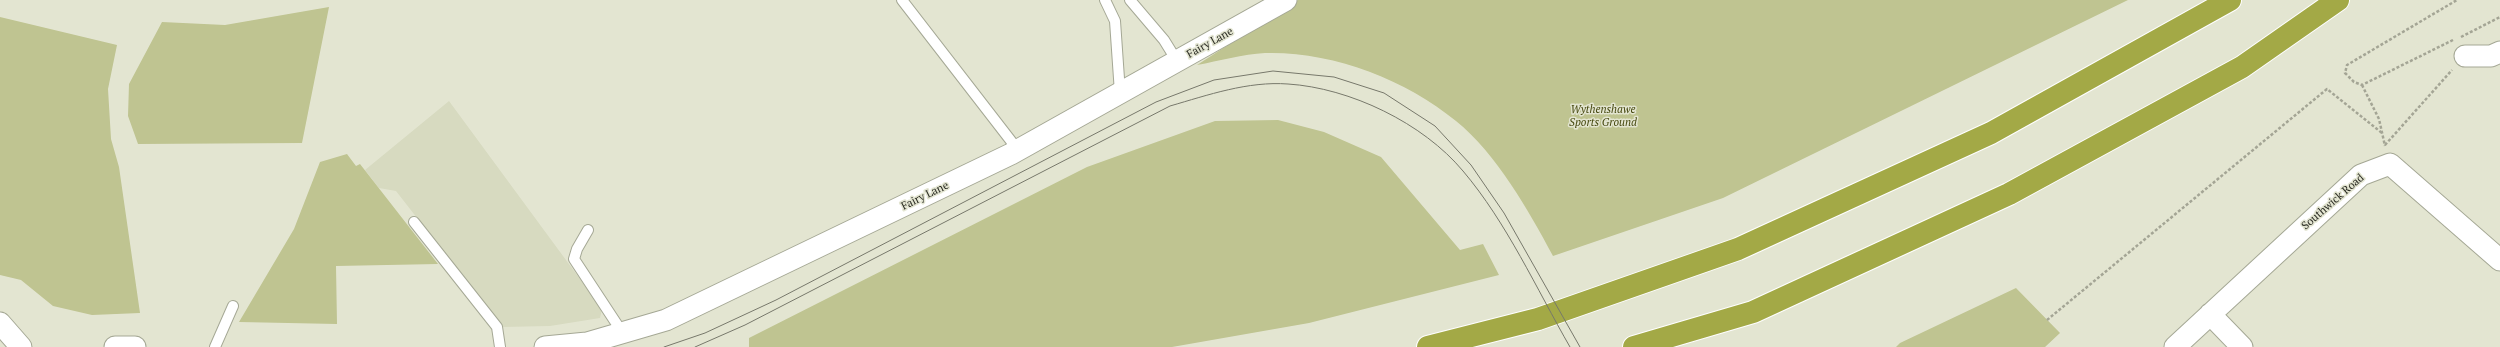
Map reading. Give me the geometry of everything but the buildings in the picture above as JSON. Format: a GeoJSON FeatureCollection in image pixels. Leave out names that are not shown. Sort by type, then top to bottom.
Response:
{"type":"FeatureCollection","features":[{"type":"Feature","properties":{"kind":"highway"},"geometry":{"type":"LineString","coordinates":[[1428,347],[1538,319],[1738,249],[1991,133],[2230,0]]}},
{"type":"Feature","properties":{"kind":"highway"},"geometry":{"type":"LineString","coordinates":[[1634,347],[1753,312],[2009,194],[2242,67],[2338,0]]}},
{"type":"Feature","properties":{"kind":"street","name":"Fairy Lane"},"geometry":{"type":"LineString","coordinates":[[545,347],[587,343],[666,320],[1018,150],[1286,0]]}},
{"type":"Feature","properties":{"kind":"street"},"geometry":{"type":"LineString","coordinates":[[2465,56],[2491,56],[2500,52]]}},
{"type":"Feature","properties":{"kind":"street"},"geometry":{"type":"LineString","coordinates":[[2387,155],[2500,260]]}},
{"type":"Feature","properties":{"kind":"street","name":"Southwick Road"},"geometry":{"type":"LineString","coordinates":[[2175,347],[2361,175],[2387,155]]}},
{"type":"Feature","properties":{"kind":"street"},"geometry":{"type":"LineString","coordinates":[[2210,314],[2242,347]]}},
{"type":"Feature","properties":{"kind":"street"},"geometry":{"type":"LineString","coordinates":[[0,323],[21,347]]}},
{"type":"Feature","properties":{"kind":"street"},"geometry":{"type":"LineString","coordinates":[[114,347],[135,347]]}},
{"type":"Feature","properties":{"kind":"lane"},"geometry":{"type":"LineString","coordinates":[[902,0],[1018,150]]}},
{"type":"Feature","properties":{"kind":"lane"},"geometry":{"type":"LineString","coordinates":[[1105,0],[1115,21],[1120,93]]}},
{"type":"Feature","properties":{"kind":"lane"},"geometry":{"type":"LineString","coordinates":[[1130,0],[1164,40],[1177,61]]}},
{"type":"Feature","properties":{"kind":"lane"},"geometry":{"type":"LineString","coordinates":[[414,222],[497,327],[500,347]]}},
{"type":"Feature","properties":{"kind":"lane"},"geometry":{"type":"LineString","coordinates":[[588,230],[577,249],[574,260],[622,332]]}},
{"type":"Feature","properties":{"kind":"lane"},"geometry":{"type":"LineString","coordinates":[[215,347],[233,306]]}},
{"type":"Feature","properties":{"kind":"path"},"geometry":{"type":"LineString","coordinates":[[2387,155],[2379,119],[2362,85],[2354,82],[2345,73],[2347,65],[2457,0]]}},
{"type":"Feature","properties":{"kind":"path"},"geometry":{"type":"LineString","coordinates":[[2362,85],[2500,17]]}},
{"type":"Feature","properties":{"kind":"path"},"geometry":{"type":"LineString","coordinates":[[2387,155],[2465,56]]}},
{"type":"Feature","properties":{"kind":"path"},"geometry":{"type":"LineString","coordinates":[[2047,320],[2327,89],[2382,133]]}},
{"type":"Feature","properties":{"kind":"shaded area"},"geometry":{"type":"Polygon","coordinates":[[[449,101],[602,309],[600,318],[550,326],[502,327],[396,191],[379,188],[365,170],[449,101]]]}},
{"type":"Feature","properties":{"kind":"green space","name":"Wythenshawe Sports Ground"},"geometry":{"type":"Polygon","coordinates":[[[1298,0],[2128,0],[1723,198],[1553,256],[1522,202],[1485,149],[1456,121],[1414,92],[1391,80],[1366,70],[1316,57],[1265,53],[1240,56],[1197,65],[1298,0]]]}},
{"type":"Feature","properties":{"kind":"green space"},"geometry":{"type":"Polygon","coordinates":[[[329,7],[302,143],[138,144],[128,116],[129,84],[162,22],[225,25],[329,7]]]}},
{"type":"Feature","properties":{"kind":"green space"},"geometry":{"type":"Polygon","coordinates":[[[0,17],[117,45],[108,89],[111,139],[119,167],[140,313],[92,315],[53,306],[21,280],[0,275],[0,17]]]}},
{"type":"Feature","properties":{"kind":"green space"},"geometry":{"type":"Polygon","coordinates":[[[1278,120],[1324,132],[1381,157],[1460,250],[1483,244],[1499,275],[1309,323],[1172,347],[749,347],[749,338],[1087,167],[1215,121],[1278,120]]]}},
{"type":"Feature","properties":{"kind":"green space"},"geometry":{"type":"Polygon","coordinates":[[[347,154],[356,166],[360,164],[438,264],[336,266],[337,324],[239,322],[294,229],[320,162],[347,154]]]}},
{"type":"Feature","properties":{"kind":"green space"},"geometry":{"type":"Polygon","coordinates":[[[2016,288],[2060,333],[2045,347],[1896,347],[1900,343],[2016,288]]]}},
{"type":"Feature","properties":{"kind":"tram line"},"geometry":{"type":"LineString","coordinates":[[664,347],[705,333],[776,300],[1156,102],[1214,80],[1273,71],[1334,77],[1384,93],[1435,126],[1471,165],[1504,213],[1580,347]]}},
{"type":"Feature","properties":{"kind":"tram line"},"geometry":{"type":"LineString","coordinates":[[695,347],[745,325],[1170,106],[1213,93],[1243,87],[1273,84],[1312,87],[1360,101],[1384,111],[1406,123],[1428,138],[1447,154],[1463,171],[1494,212],[1570,347]]}}]}
